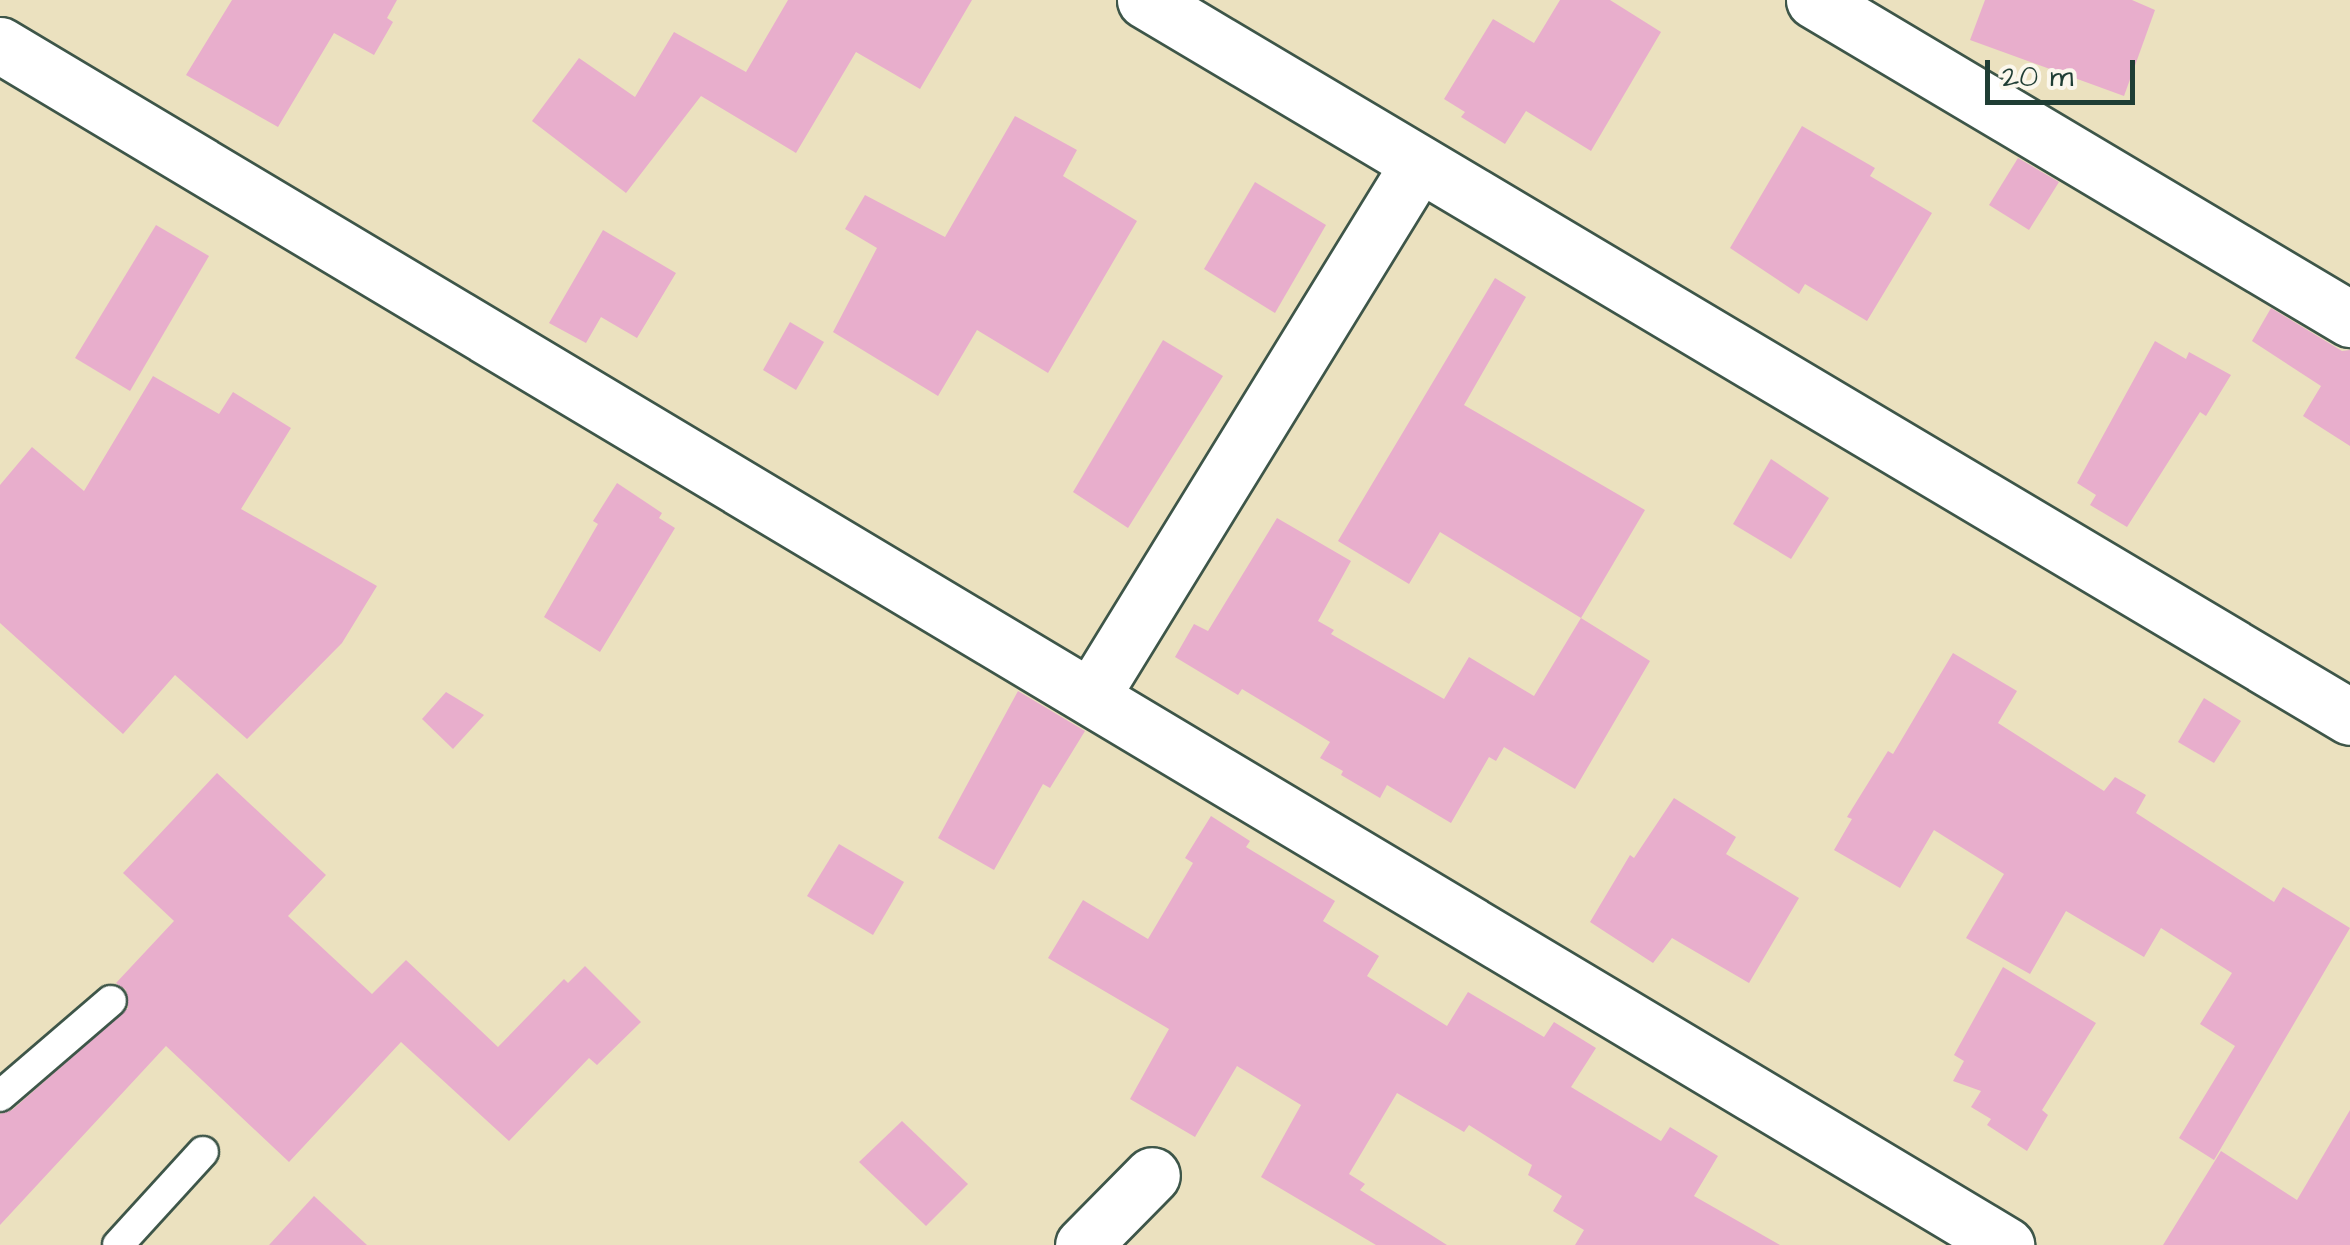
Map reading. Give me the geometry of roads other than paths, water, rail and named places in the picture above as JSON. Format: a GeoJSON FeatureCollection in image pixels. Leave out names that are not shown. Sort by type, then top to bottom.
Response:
{"type":"FeatureCollection","features":[{"type":"Feature","properties":{"kind":"street"},"geometry":{"type":"LineString","coordinates":[[1145,0],[2350,718]]}},
{"type":"Feature","properties":{"kind":"street"},"geometry":{"type":"LineString","coordinates":[[1814,0],[1881,18],[2350,319]]}},
{"type":"Feature","properties":{"kind":"street"},"geometry":{"type":"LineString","coordinates":[[0,45],[2006,1245]]}},
{"type":"Feature","properties":{"kind":"street"},"geometry":{"type":"LineString","coordinates":[[1092,695],[1419,163]]}},
{"type":"Feature","properties":{"kind":"street"},"geometry":{"type":"LineString","coordinates":[[1083,1245],[1152,1176]]}},
{"type":"Feature","properties":{"kind":"lane"},"geometry":{"type":"LineString","coordinates":[[0,1096],[111,1000]]}},
{"type":"Feature","properties":{"kind":"lane"},"geometry":{"type":"LineString","coordinates":[[118,1245],[204,1152]]}}]}
